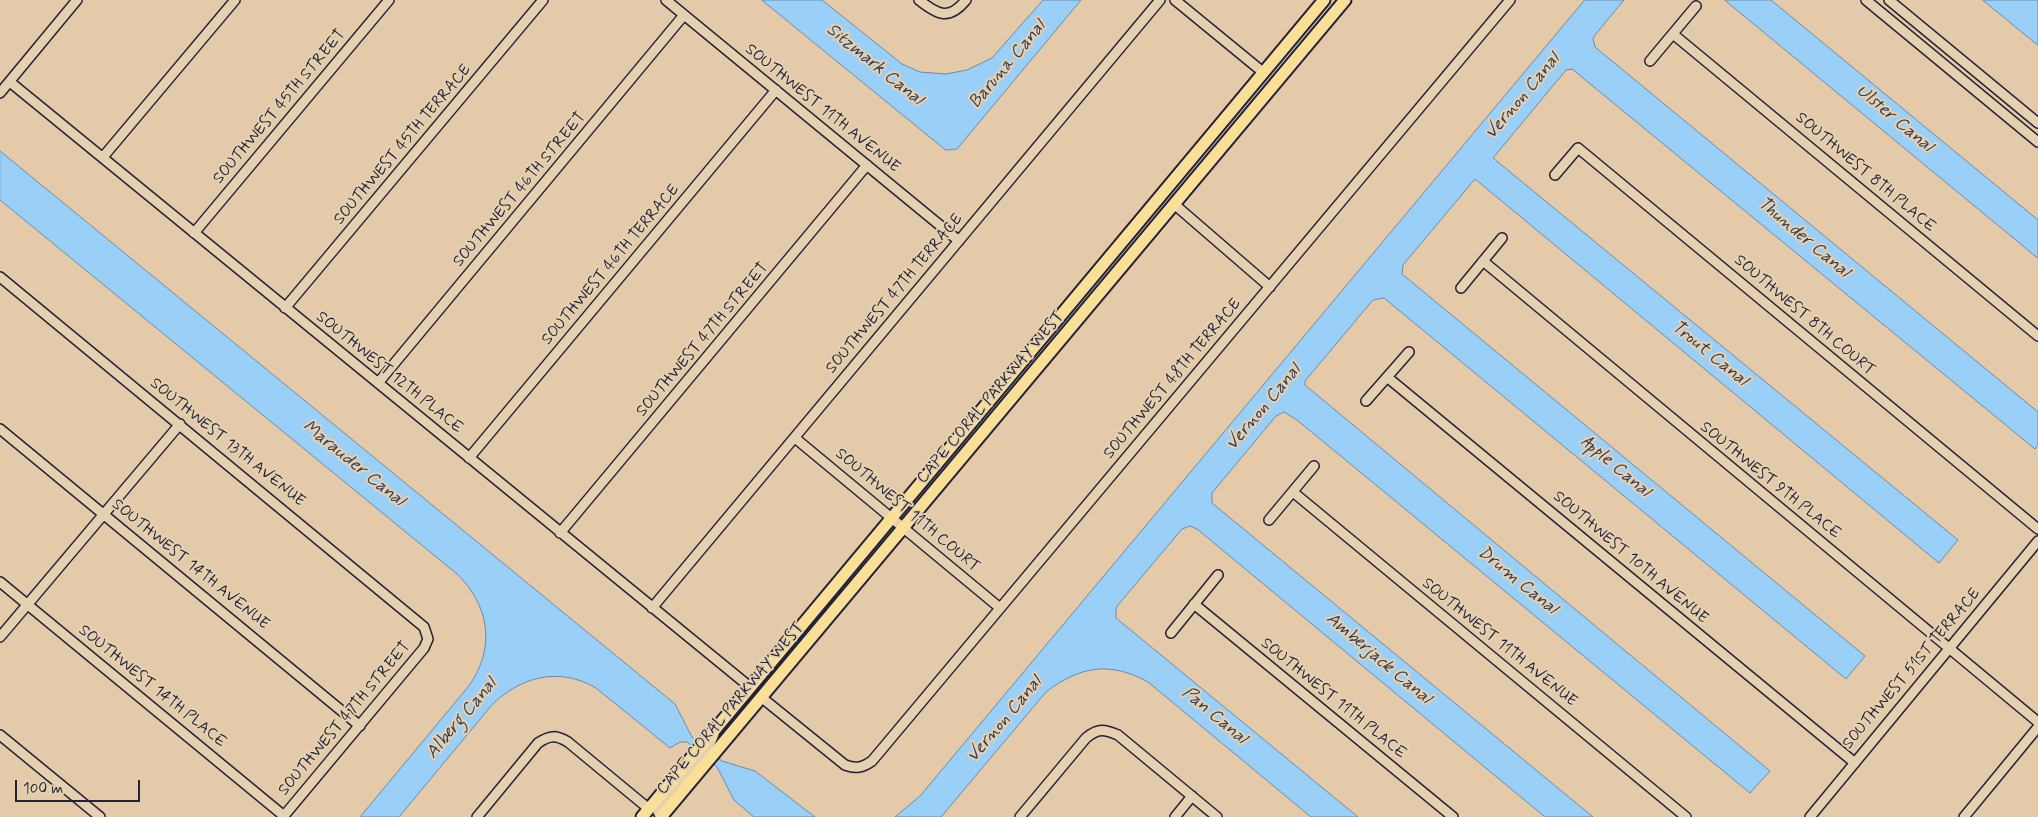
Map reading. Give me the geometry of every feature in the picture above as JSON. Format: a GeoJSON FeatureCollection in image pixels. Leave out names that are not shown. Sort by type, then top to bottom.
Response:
{"type":"FeatureCollection","features":[{"type":"Feature","properties":{"kind":"main road","name":"CAPE CORAL PARKWAY WEST"},"geometry":{"type":"LineString","coordinates":[[645,813],[1324,0]]}},
{"type":"Feature","properties":{"kind":"main road","name":"CAPE CORAL PARKWAY WEST"},"geometry":{"type":"LineString","coordinates":[[661,817],[1345,0]]}},
{"type":"Feature","properties":{"kind":"main road"},"geometry":{"type":"LineString","coordinates":[[1174,204],[1179,185],[1230,125],[1235,107]]}},
{"type":"Feature","properties":{"kind":"main road"},"geometry":{"type":"LineString","coordinates":[[1098,295],[1109,270],[1155,214],[1157,210],[1154,204]]}},
{"type":"Feature","properties":{"kind":"street"},"geometry":{"type":"LineString","coordinates":[[0,93],[77,0]]}},
{"type":"Feature","properties":{"kind":"street"},"geometry":{"type":"LineString","coordinates":[[102,158],[235,0]]}},
{"type":"Feature","properties":{"kind":"street","name":"SOUTHWEST 45TH STREET"},"geometry":{"type":"LineString","coordinates":[[194,233],[389,0]]}},
{"type":"Feature","properties":{"kind":"street","name":"SOUTHWEST 45TH TERRACE"},"geometry":{"type":"LineString","coordinates":[[285,308],[543,0]]}},
{"type":"Feature","properties":{"kind":"street","name":"SOUTHWEST 11TH AVENUE"},"geometry":{"type":"LineString","coordinates":[[666,0],[959,241]]}},
{"type":"Feature","properties":{"kind":"street"},"geometry":{"type":"LineString","coordinates":[[919,0],[933,11],[942,14],[954,12],[966,0]]}},
{"type":"Feature","properties":{"kind":"street","name":"SOUTHWEST 47TH TERRACE"},"geometry":{"type":"LineString","coordinates":[[652,608],[1160,0]]}},
{"type":"Feature","properties":{"kind":"street"},"geometry":{"type":"LineString","coordinates":[[1175,0],[1264,72]]}},
{"type":"Feature","properties":{"kind":"street","name":"SOUTHWEST 48TH TERRACE"},"geometry":{"type":"LineString","coordinates":[[761,698],[844,765],[854,768],[864,767],[872,761],[1510,0]]}},
{"type":"Feature","properties":{"kind":"street"},"geometry":{"type":"LineString","coordinates":[[1866,0],[2038,142]]}},
{"type":"Feature","properties":{"kind":"street"},"geometry":{"type":"LineString","coordinates":[[1877,9],[1884,0]]}},
{"type":"Feature","properties":{"kind":"street"},"geometry":{"type":"LineString","coordinates":[[1889,0],[2038,123]]}},
{"type":"Feature","properties":{"kind":"street"},"geometry":{"type":"LineString","coordinates":[[1650,62],[1696,6]]}},
{"type":"Feature","properties":{"kind":"street","name":"SOUTHWEST 46TH STREET"},"geometry":{"type":"LineString","coordinates":[[378,383],[684,15]]}},
{"type":"Feature","properties":{"kind":"street","name":"SOUTHWEST 8TH PLACE"},"geometry":{"type":"LineString","coordinates":[[1672,34],[2038,336]]}},
{"type":"Feature","properties":{"kind":"street","name":"SOUTHWEST 12TH PLACE"},"geometry":{"type":"LineString","coordinates":[[10,82],[750,687]]}},
{"type":"Feature","properties":{"kind":"street","name":"SOUTHWEST 46TH TERRACE"},"geometry":{"type":"LineString","coordinates":[[468,458],[776,90]]}},
{"type":"Feature","properties":{"kind":"street","name":"SOUTHWEST 8TH COURT"},"geometry":{"type":"LineString","coordinates":[[1555,175],[1578,148],[2038,529]]}},
{"type":"Feature","properties":{"kind":"street","name":"SOUTHWEST 47TH STREET"},"geometry":{"type":"LineString","coordinates":[[560,533],[867,165]]}},
{"type":"Feature","properties":{"kind":"street"},"geometry":{"type":"LineString","coordinates":[[1174,204],[1270,287]]}},
{"type":"Feature","properties":{"kind":"street"},"geometry":{"type":"LineString","coordinates":[[1461,288],[1502,238]]}},
{"type":"Feature","properties":{"kind":"street","name":"SOUTHWEST 9TH PLACE"},"geometry":{"type":"LineString","coordinates":[[1483,261],[2038,722]]}},
{"type":"Feature","properties":{"kind":"street","name":"SOUTHWEST 13TH AVENUE"},"geometry":{"type":"LineString","coordinates":[[0,277],[418,619],[424,626],[428,639]]}},
{"type":"Feature","properties":{"kind":"street"},"geometry":{"type":"LineString","coordinates":[[1366,401],[1409,352]]}},
{"type":"Feature","properties":{"kind":"street","name":"SOUTHWEST 10TH AVENUE"},"geometry":{"type":"LineString","coordinates":[[1386,377],[1855,763]]}},
{"type":"Feature","properties":{"kind":"street"},"geometry":{"type":"LineString","coordinates":[[0,637],[180,424]]}},
{"type":"Feature","properties":{"kind":"street","name":"SOUTHWEST 14TH AVENUE"},"geometry":{"type":"LineString","coordinates":[[0,429],[360,726]]}},
{"type":"Feature","properties":{"kind":"street","name":"SOUTHWEST 11TH COURT"},"geometry":{"type":"LineString","coordinates":[[794,438],[1000,608]]}},
{"type":"Feature","properties":{"kind":"street"},"geometry":{"type":"LineString","coordinates":[[1269,520],[1314,466]]}},
{"type":"Feature","properties":{"kind":"street","name":"SOUTHWEST 11TH AVENUE"},"geometry":{"type":"LineString","coordinates":[[1293,492],[1686,817]]}},
{"type":"Feature","properties":{"kind":"street","name":"SOUTHWEST 51ST TERRACE"},"geometry":{"type":"LineString","coordinates":[[1810,817],[2038,541]]}},
{"type":"Feature","properties":{"kind":"street"},"geometry":{"type":"LineString","coordinates":[[1171,633],[1218,575]]}},
{"type":"Feature","properties":{"kind":"street","name":"SOUTHWEST 14TH PLACE"},"geometry":{"type":"LineString","coordinates":[[0,582],[283,816]]}},
{"type":"Feature","properties":{"kind":"street","name":"SOUTHWEST 11TH PLACE"},"geometry":{"type":"LineString","coordinates":[[1194,604],[1453,817]]}},
{"type":"Feature","properties":{"kind":"street","name":"SOUTHWEST 47TH STREET"},"geometry":{"type":"LineString","coordinates":[[283,816],[424,648],[428,639]]}},
{"type":"Feature","properties":{"kind":"street"},"geometry":{"type":"LineString","coordinates":[[1964,817],[2038,727]]}},
{"type":"Feature","properties":{"kind":"street"},"geometry":{"type":"LineString","coordinates":[[1020,817],[1086,738],[1094,732],[1104,729],[1118,735],[1218,817]]}},
{"type":"Feature","properties":{"kind":"street"},"geometry":{"type":"LineString","coordinates":[[661,817],[658,812],[664,800],[711,745],[714,730]]}},
{"type":"Feature","properties":{"kind":"street"},"geometry":{"type":"LineString","coordinates":[[0,735],[100,817]]}},
{"type":"Feature","properties":{"kind":"street"},"geometry":{"type":"LineString","coordinates":[[477,817],[538,743],[548,736],[558,736],[568,742],[645,813]]}},
{"type":"Feature","properties":{"kind":"street"},"geometry":{"type":"LineString","coordinates":[[1174,817],[1192,796]]}},
{"type":"Feature","properties":{"kind":"water"},"geometry":{"type":"Polygon","coordinates":[[[762,0],[822,0],[902,64],[920,72],[946,74],[967,70],[992,58],[1043,0],[1081,0],[957,149],[946,150],[762,0]]]}},
{"type":"Feature","properties":{"kind":"water"},"geometry":{"type":"Polygon","coordinates":[[[1585,0],[1624,0],[1595,35],[1593,39],[1595,47],[2038,412],[2038,445],[2035,449],[1572,69],[1566,70],[1493,158],[1958,540],[1939,563],[1475,179],[1403,265],[1402,274],[1865,656],[1846,679],[1384,298],[1373,300],[1305,381],[1305,385],[1770,771],[1750,793],[1297,420],[1284,412],[1276,416],[1212,493],[1212,503],[1593,817],[1545,817],[1197,529],[1190,526],[1182,529],[1118,605],[1116,618],[1358,817],[1311,817],[1148,682],[1121,671],[1096,669],[1071,677],[1046,692],[941,817],[895,817],[920,796],[1585,0]]]}},
{"type":"Feature","properties":{"kind":"water","name":"Ulster Canal"},"geometry":{"type":"Polygon","coordinates":[[[1725,0],[1771,0],[2038,220],[2038,258],[1725,0]]]}},
{"type":"Feature","properties":{"kind":"water"},"geometry":{"type":"Polygon","coordinates":[[[1983,0],[2038,0],[2038,45],[1983,0]]]}},
{"type":"Feature","properties":{"kind":"water"},"geometry":{"type":"Polygon","coordinates":[[[0,151],[675,704],[692,737],[722,761],[755,771],[815,817],[754,817],[734,800],[717,767],[687,742],[680,742],[670,748],[596,688],[568,677],[554,676],[540,678],[514,688],[491,706],[399,817],[360,817],[468,687],[477,673],[486,643],[485,628],[477,600],[457,574],[0,200],[0,151]]]}},
{"type":"Feature","properties":{"kind":"water label","name":"Sitzmark Canal"},"geometry":{"type":"Point","coordinates":[874,65]}},
{"type":"Feature","properties":{"kind":"water label","name":"Baruna Canal"},"geometry":{"type":"Point","coordinates":[1008,65]}},
{"type":"Feature","properties":{"kind":"water label","name":"Vernon Canal"},"geometry":{"type":"Point","coordinates":[1523,97]}},
{"type":"Feature","properties":{"kind":"water label","name":"Thunder Canal"},"geometry":{"type":"Point","coordinates":[1803,238]}},
{"type":"Feature","properties":{"kind":"water label","name":"Trout Canal"},"geometry":{"type":"Point","coordinates":[1709,354]}},
{"type":"Feature","properties":{"kind":"water label","name":"Vernon Canal"},"geometry":{"type":"Point","coordinates":[1264,408]}},
{"type":"Feature","properties":{"kind":"water label","name":"Marauder Canal"},"geometry":{"type":"Point","coordinates":[353,464]}},
{"type":"Feature","properties":{"kind":"water label","name":"Apple Canal"},"geometry":{"type":"Point","coordinates":[1615,467]}},
{"type":"Feature","properties":{"kind":"water label","name":"Drum Canal"},"geometry":{"type":"Point","coordinates":[1517,581]}},
{"type":"Feature","properties":{"kind":"water label","name":"Amberjack Canal"},"geometry":{"type":"Point","coordinates":[1378,659]}},
{"type":"Feature","properties":{"kind":"water label","name":"Pan Canal"},"geometry":{"type":"Point","coordinates":[1214,716]}},
{"type":"Feature","properties":{"kind":"water label","name":"Alberg Canal"},"geometry":{"type":"Point","coordinates":[462,719]}},
{"type":"Feature","properties":{"kind":"water label","name":"Vernon Canal"},"geometry":{"type":"Point","coordinates":[1005,720]}}]}
